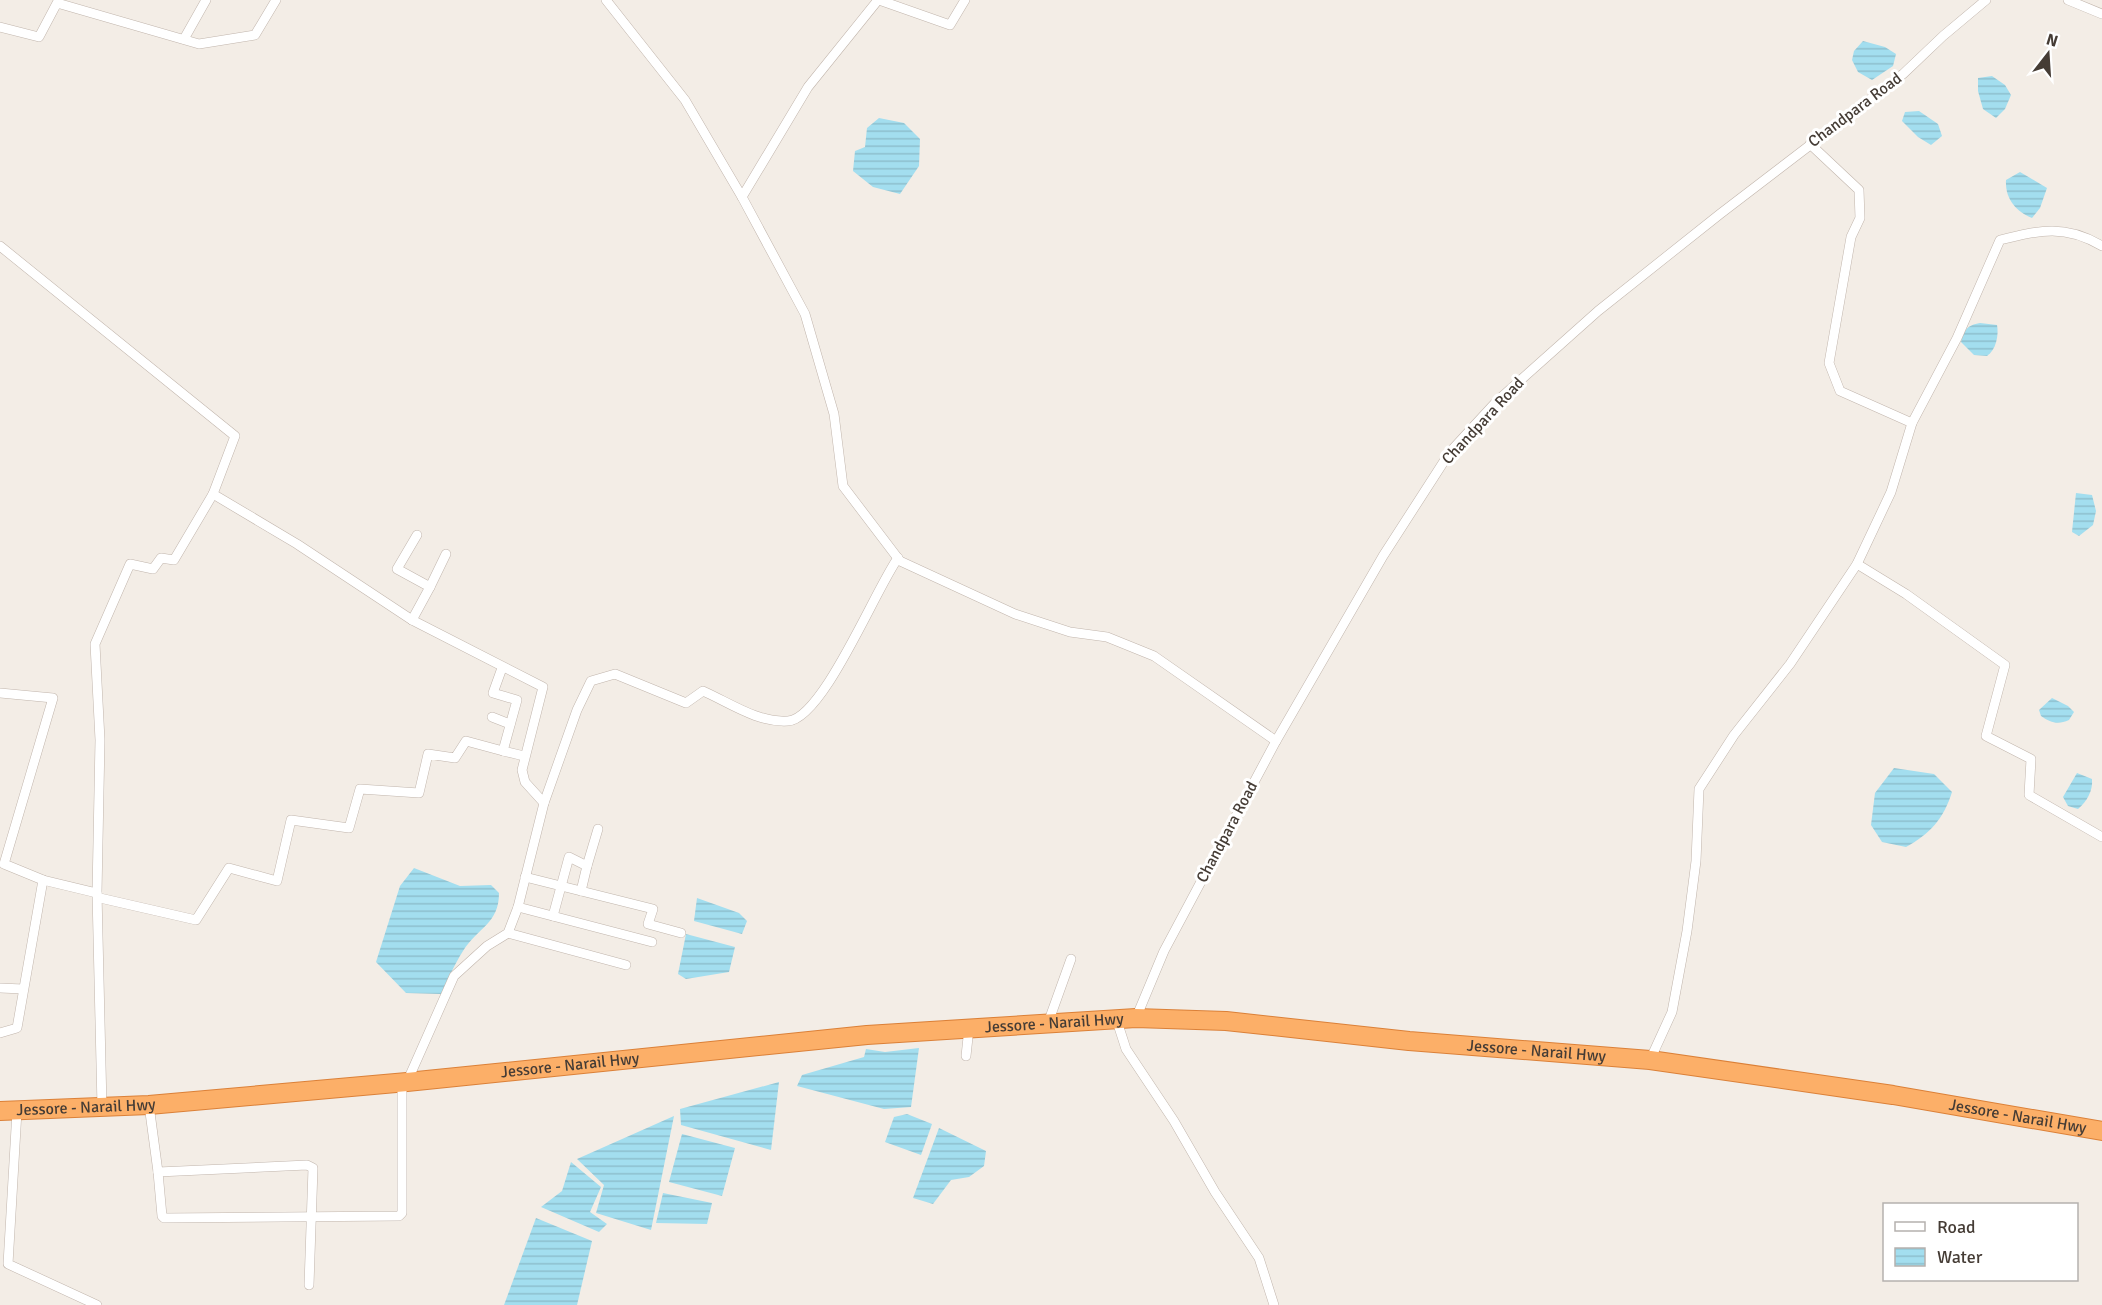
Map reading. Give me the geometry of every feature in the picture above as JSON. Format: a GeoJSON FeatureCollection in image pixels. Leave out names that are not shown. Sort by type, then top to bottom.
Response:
{"type":"FeatureCollection","features":[{"type":"Feature","properties":{"kind":"highway","name":"Jessore - Narail Hwy"},"geometry":{"type":"LineString","coordinates":[[9,1111],[149,1105],[405,1083],[867,1035],[1136,1018],[1226,1021],[1409,1041],[1650,1060],[1893,1095],[2102,1131]]}},
{"type":"Feature","properties":{"kind":"street"},"geometry":{"type":"LineString","coordinates":[[184,39],[206,0]]}},
{"type":"Feature","properties":{"kind":"street"},"geometry":{"type":"LineString","coordinates":[[0,27],[39,37],[57,3],[76,4],[199,44],[255,35],[276,0]]}},
{"type":"Feature","properties":{"kind":"street"},"geometry":{"type":"LineString","coordinates":[[606,0],[685,100],[742,197],[805,314],[834,414],[843,486],[898,558],[1015,614],[1070,632],[1107,637],[1137,647],[1154,656],[1276,741]]}},
{"type":"Feature","properties":{"kind":"street"},"geometry":{"type":"LineString","coordinates":[[742,197],[808,87],[879,0],[950,25],[965,0]]}},
{"type":"Feature","properties":{"kind":"street","name":"Chandpara Road"},"geometry":{"type":"LineString","coordinates":[[1136,1018],[1164,951],[1276,741],[1383,556],[1450,452],[1497,401],[1550,351],[1657,263],[1903,74],[1986,0]]}},
{"type":"Feature","properties":{"kind":"street"},"geometry":{"type":"LineString","coordinates":[[2068,0],[2102,14]]}},
{"type":"Feature","properties":{"kind":"street"},"geometry":{"type":"LineString","coordinates":[[1810,144],[1859,190],[1860,218],[1851,237],[1829,363],[1840,391],[1912,423]]}},
{"type":"Feature","properties":{"kind":"street"},"geometry":{"type":"LineString","coordinates":[[1650,1060],[1672,1012],[1687,931],[1696,861],[1699,789],[1734,735],[1790,664],[1857,564],[1891,492],[1912,423],[1957,338],[2000,240],[2040,230],[2082,234],[2102,246]]}},
{"type":"Feature","properties":{"kind":"street"},"geometry":{"type":"LineString","coordinates":[[0,246],[235,436],[213,494],[174,560],[161,558],[153,569],[130,564],[95,644],[100,740],[98,896],[102,1107]]}},
{"type":"Feature","properties":{"kind":"street"},"geometry":{"type":"LineString","coordinates":[[213,494],[297,544],[412,620],[543,687],[522,770],[525,782],[544,803]]}},
{"type":"Feature","properties":{"kind":"street"},"geometry":{"type":"LineString","coordinates":[[417,535],[397,569],[430,587]]}},
{"type":"Feature","properties":{"kind":"street"},"geometry":{"type":"LineString","coordinates":[[412,620],[446,554]]}},
{"type":"Feature","properties":{"kind":"street"},"geometry":{"type":"LineString","coordinates":[[149,1105],[164,1218],[312,1218],[401,1215],[405,1083],[454,976],[487,946],[508,933],[518,907],[544,803],[577,710],[591,681],[615,674],[686,703],[703,691],[764,720],[790,721],[807,712],[836,670],[898,558]]}},
{"type":"Feature","properties":{"kind":"street"},"geometry":{"type":"LineString","coordinates":[[1857,564],[1906,594],[2005,665],[1986,736],[2031,759],[2029,795],[2102,837]]}},
{"type":"Feature","properties":{"kind":"street"},"geometry":{"type":"LineString","coordinates":[[502,668],[493,693],[517,700],[503,751]]}},
{"type":"Feature","properties":{"kind":"street"},"geometry":{"type":"LineString","coordinates":[[0,693],[53,698],[2,864],[43,880],[98,896],[196,920],[230,868],[277,881],[291,820],[349,828],[360,789],[419,793],[428,754],[455,758],[466,741],[524,756]]}},
{"type":"Feature","properties":{"kind":"street"},"geometry":{"type":"LineString","coordinates":[[492,717],[510,724]]}},
{"type":"Feature","properties":{"kind":"street"},"geometry":{"type":"LineString","coordinates":[[580,891],[598,829]]}},
{"type":"Feature","properties":{"kind":"street"},"geometry":{"type":"LineString","coordinates":[[553,916],[568,857],[587,866]]}},
{"type":"Feature","properties":{"kind":"street"},"geometry":{"type":"LineString","coordinates":[[525,877],[653,909],[648,924],[681,933]]}},
{"type":"Feature","properties":{"kind":"street"},"geometry":{"type":"LineString","coordinates":[[0,1034],[17,1028],[43,880]]}},
{"type":"Feature","properties":{"kind":"street"},"geometry":{"type":"LineString","coordinates":[[518,907],[652,942]]}},
{"type":"Feature","properties":{"kind":"street"},"geometry":{"type":"LineString","coordinates":[[508,933],[626,965]]}},
{"type":"Feature","properties":{"kind":"street"},"geometry":{"type":"LineString","coordinates":[[1048,1023],[1071,958]]}},
{"type":"Feature","properties":{"kind":"street"},"geometry":{"type":"LineString","coordinates":[[0,988],[23,989]]}},
{"type":"Feature","properties":{"kind":"street"},"geometry":{"type":"LineString","coordinates":[[1116,1018],[1126,1049],[1174,1120],[1215,1192],[1259,1258],[1274,1305]]}},
{"type":"Feature","properties":{"kind":"street"},"geometry":{"type":"LineString","coordinates":[[966,1056],[969,1028]]}},
{"type":"Feature","properties":{"kind":"street"},"geometry":{"type":"LineString","coordinates":[[9,1111],[8,1264],[97,1305]]}},
{"type":"Feature","properties":{"kind":"street"},"geometry":{"type":"LineString","coordinates":[[158,1172],[310,1166],[312,1168],[312,1218],[309,1285]]}},
{"type":"Feature","properties":{"kind":"water"},"geometry":{"type":"Polygon","coordinates":[[[1863,41],[1885,47],[1896,54],[1893,66],[1872,80],[1858,72],[1852,60],[1854,51],[1863,41]]]}},
{"type":"Feature","properties":{"kind":"water"},"geometry":{"type":"Polygon","coordinates":[[[1992,76],[2005,85],[2011,95],[2005,109],[1996,118],[1983,109],[1978,91],[1978,78],[1992,76]]]}},
{"type":"Feature","properties":{"kind":"water"},"geometry":{"type":"Polygon","coordinates":[[[1919,111],[1938,124],[1942,136],[1931,145],[1918,137],[1902,121],[1905,112],[1919,111]]]}},
{"type":"Feature","properties":{"kind":"water"},"geometry":{"type":"Polygon","coordinates":[[[879,118],[904,123],[920,139],[919,166],[900,194],[873,187],[853,171],[855,151],[865,147],[867,128],[879,118]]]}},
{"type":"Feature","properties":{"kind":"water"},"geometry":{"type":"Polygon","coordinates":[[[2020,172],[2047,188],[2040,208],[2032,218],[2016,208],[2007,193],[2006,180],[2020,172]]]}},
{"type":"Feature","properties":{"kind":"water"},"geometry":{"type":"Polygon","coordinates":[[[1980,323],[1997,325],[1996,342],[1993,350],[1987,356],[1974,355],[1961,342],[1967,329],[1980,323]]]}},
{"type":"Feature","properties":{"kind":"water"},"geometry":{"type":"Polygon","coordinates":[[[2076,493],[2092,495],[2096,511],[2093,525],[2079,536],[2072,532],[2076,493]]]}},
{"type":"Feature","properties":{"kind":"water"},"geometry":{"type":"Polygon","coordinates":[[[2052,698],[2068,706],[2074,712],[2069,720],[2055,722],[2041,716],[2039,710],[2052,698]]]}},
{"type":"Feature","properties":{"kind":"water"},"geometry":{"type":"Polygon","coordinates":[[[1894,768],[1934,774],[1952,792],[1945,810],[1935,824],[1922,837],[1906,847],[1882,842],[1871,825],[1875,793],[1894,768]]]}},
{"type":"Feature","properties":{"kind":"water"},"geometry":{"type":"Polygon","coordinates":[[[2077,773],[2092,779],[2089,796],[2078,809],[2068,806],[2063,797],[2077,773]]]}},
{"type":"Feature","properties":{"kind":"water"},"geometry":{"type":"Polygon","coordinates":[[[414,868],[460,886],[491,885],[499,893],[492,919],[463,951],[441,994],[406,993],[376,962],[400,886],[414,868]]]}},
{"type":"Feature","properties":{"kind":"water"},"geometry":{"type":"Polygon","coordinates":[[[697,898],[739,913],[747,921],[742,934],[694,921],[697,898]]]}},
{"type":"Feature","properties":{"kind":"water"},"geometry":{"type":"Polygon","coordinates":[[[686,934],[735,947],[729,972],[686,979],[678,974],[686,934]]]}},
{"type":"Feature","properties":{"kind":"water"},"geometry":{"type":"Polygon","coordinates":[[[919,1048],[911,1107],[884,1109],[797,1086],[802,1075],[864,1057],[866,1049],[885,1052],[919,1048]]]}},
{"type":"Feature","properties":{"kind":"water"},"geometry":{"type":"Polygon","coordinates":[[[779,1082],[771,1150],[681,1125],[680,1109],[779,1082]]]}},
{"type":"Feature","properties":{"kind":"water"},"geometry":{"type":"Polygon","coordinates":[[[907,1114],[932,1124],[921,1155],[885,1142],[894,1117],[907,1114]]]}},
{"type":"Feature","properties":{"kind":"water"},"geometry":{"type":"Polygon","coordinates":[[[674,1116],[651,1230],[596,1213],[604,1185],[577,1159],[674,1116]]]}},
{"type":"Feature","properties":{"kind":"water"},"geometry":{"type":"Polygon","coordinates":[[[939,1128],[986,1151],[984,1166],[969,1177],[951,1180],[933,1204],[913,1198],[939,1128]]]}},
{"type":"Feature","properties":{"kind":"water"},"geometry":{"type":"Polygon","coordinates":[[[682,1134],[735,1148],[722,1196],[669,1182],[682,1134]]]}},
{"type":"Feature","properties":{"kind":"water"},"geometry":{"type":"Polygon","coordinates":[[[571,1162],[601,1187],[590,1212],[607,1224],[599,1232],[541,1207],[562,1191],[571,1162]]]}},
{"type":"Feature","properties":{"kind":"water"},"geometry":{"type":"Polygon","coordinates":[[[663,1193],[712,1203],[707,1224],[656,1223],[663,1193]]]}},
{"type":"Feature","properties":{"kind":"water"},"geometry":{"type":"Polygon","coordinates":[[[536,1218],[592,1241],[577,1305],[504,1305],[536,1218]]]}}]}
